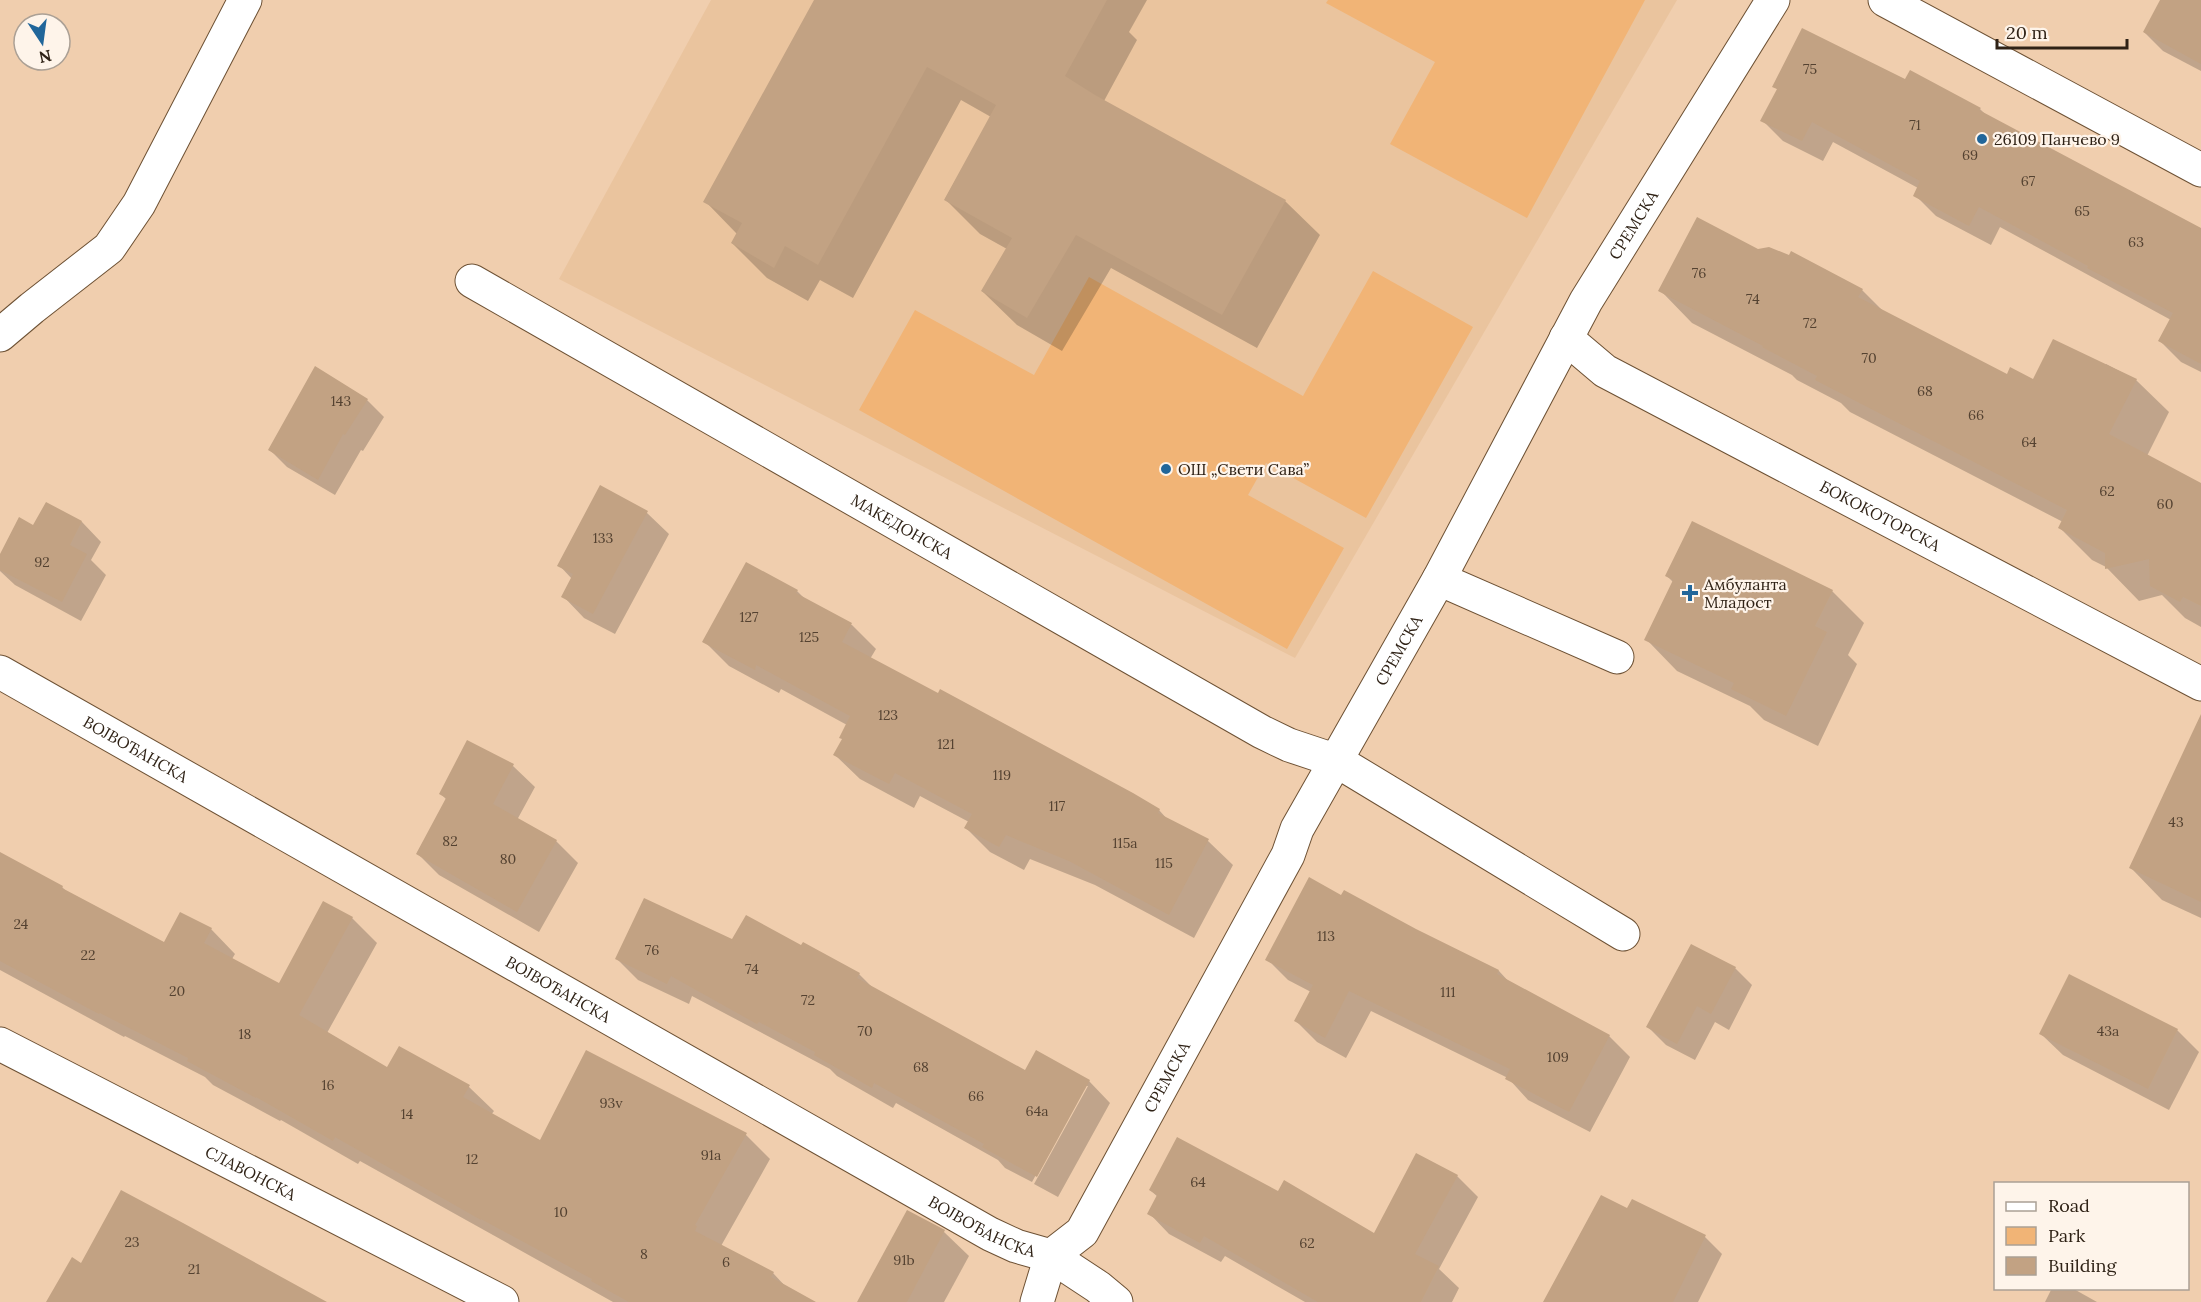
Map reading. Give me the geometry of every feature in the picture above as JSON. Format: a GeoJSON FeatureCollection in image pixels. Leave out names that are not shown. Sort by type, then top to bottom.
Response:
{"type":"FeatureCollection","features":[{"type":"Feature","properties":{"kind":"street"},"geometry":{"type":"LineString","coordinates":[[0,335],[110,248],[139,204],[245,0]]}},
{"type":"Feature","properties":{"kind":"street","name":"СРЕМСКА"},"geometry":{"type":"LineString","coordinates":[[1051,1256],[1082,1232],[1288,855],[1298,829],[1439,579],[1592,291],[1773,0]]}},
{"type":"Feature","properties":{"kind":"street"},"geometry":{"type":"LineString","coordinates":[[1885,0],[2201,170]]}},
{"type":"Feature","properties":{"kind":"street","name":"МАКЕДОНСКА"},"geometry":{"type":"LineString","coordinates":[[472,281],[1262,732],[1289,745],[1337,761],[1623,934]]}},
{"type":"Feature","properties":{"kind":"street","name":"БОКОКОТОРСКА"},"geometry":{"type":"LineString","coordinates":[[1566,338],[1605,371],[2201,684]]}},
{"type":"Feature","properties":{"kind":"street"},"geometry":{"type":"LineString","coordinates":[[1439,579],[1617,657]]}},
{"type":"Feature","properties":{"kind":"street","name":"ВОЈВОЂАНСКА"},"geometry":{"type":"LineString","coordinates":[[0,672],[990,1234],[1016,1246],[1051,1256],[1098,1287],[1116,1302]]}},
{"type":"Feature","properties":{"kind":"street","name":"СЛАВОНСКА"},"geometry":{"type":"LineString","coordinates":[[0,1044],[502,1302]]}},
{"type":"Feature","properties":{"kind":"street"},"geometry":{"type":"LineString","coordinates":[[1037,1302],[1051,1256]]}},
{"type":"Feature","properties":{"kind":"shaded area","name":"ОШ „Свети Сава”"},"geometry":{"type":"Polygon","coordinates":[[[711,0],[1677,0],[1295,658],[559,279],[711,0]]]}},
{"type":"Feature","properties":{"kind":"green space"},"geometry":{"type":"Polygon","coordinates":[[[1328,0],[1645,0],[1527,218],[1390,144],[1435,62],[1326,3],[1328,0]]]}},
{"type":"Feature","properties":{"kind":"green space"},"geometry":{"type":"Polygon","coordinates":[[[1373,271],[1473,327],[1366,518],[1266,463],[1248,495],[1344,548],[1287,649],[859,410],[915,310],[1034,375],[1089,277],[1303,396],[1373,271]]]}},
{"type":"Feature","properties":{"kind":"building"},"geometry":{"type":"Polygon","coordinates":[[[814,0],[1107,0],[1065,76],[1095,95],[1286,200],[1222,315],[1076,235],[1027,318],[981,291],[1012,238],[944,200],[996,105],[927,67],[818,265],[785,246],[774,268],[731,243],[742,223],[703,202],[814,0]]]}},
{"type":"Feature","properties":{"kind":"building"},"geometry":{"type":"Polygon","coordinates":[[[2160,0],[2201,0],[2201,64],[2143,32],[2160,0]]]}},
{"type":"Feature","properties":{"kind":"building"},"geometry":{"type":"Polygon","coordinates":[[[1802,28],[1905,79],[1910,70],[1981,108],[1979,110],[2201,228],[2201,364],[2158,341],[2173,313],[2087,268],[2088,266],[1979,207],[1969,226],[1913,196],[1920,181],[1812,122],[1802,141],[1760,121],[1777,89],[1772,87],[1802,28]]]}},
{"type":"Feature","properties":{"kind":"building"},"geometry":{"type":"Polygon","coordinates":[[[1697,217],[1758,249],[1769,247],[1789,255],[1791,251],[1863,289],[1858,297],[2007,374],[2010,367],[2033,379],[2053,339],[2137,379],[2109,434],[2201,483],[2201,606],[2183,597],[2180,602],[2150,586],[2149,559],[2105,569],[2105,553],[2058,528],[2067,510],[1815,380],[1817,376],[1658,291],[1697,217]]]}},
{"type":"Feature","properties":{"kind":"building"},"geometry":{"type":"Polygon","coordinates":[[[315,366],[368,399],[345,435],[343,434],[318,480],[268,450],[315,366]]]}},
{"type":"Feature","properties":{"kind":"building"},"geometry":{"type":"Polygon","coordinates":[[[600,485],[648,511],[593,614],[561,597],[573,574],[557,566],[600,485]]]}},
{"type":"Feature","properties":{"kind":"building"},"geometry":{"type":"Polygon","coordinates":[[[46,502],[82,521],[70,545],[87,554],[62,602],[0,570],[0,554],[19,517],[33,525],[46,502]]]}},
{"type":"Feature","properties":{"kind":"building"},"geometry":{"type":"Polygon","coordinates":[[[1692,521],[1833,590],[1815,626],[1827,632],[1786,716],[1731,689],[1734,683],[1644,640],[1673,580],[1665,576],[1692,521]]]}},
{"type":"Feature","properties":{"kind":"building"},"geometry":{"type":"Polygon","coordinates":[[[746,562],[798,590],[796,593],[852,623],[842,642],[938,693],[940,689],[1133,793],[1160,809],[1158,813],[1209,839],[1169,915],[1069,861],[1006,835],[999,847],[964,828],[972,814],[895,773],[889,784],[833,755],[842,739],[839,738],[850,716],[756,665],[755,670],[702,642],[746,562]]]}},
{"type":"Feature","properties":{"kind":"building"},"geometry":{"type":"Polygon","coordinates":[[[2201,714],[2201,902],[2129,868],[2201,714]]]}},
{"type":"Feature","properties":{"kind":"building"},"geometry":{"type":"Polygon","coordinates":[[[467,740],[514,764],[493,804],[557,840],[517,912],[416,854],[446,798],[439,794],[467,740]]]}},
{"type":"Feature","properties":{"kind":"building"},"geometry":{"type":"Polygon","coordinates":[[[0,852],[164,942],[180,912],[212,928],[204,943],[279,983],[323,901],[353,917],[299,1015],[387,1067],[399,1046],[470,1085],[463,1097],[540,1140],[586,1050],[747,1133],[695,1225],[697,1226],[695,1231],[774,1272],[771,1277],[816,1302],[629,1302],[591,1281],[592,1279],[481,1220],[335,1137],[333,1141],[187,1061],[188,1058],[0,961],[0,852]]]}},
{"type":"Feature","properties":{"kind":"building"},"geometry":{"type":"Polygon","coordinates":[[[1309,877],[1341,895],[1344,890],[1499,970],[1497,974],[1610,1035],[1569,1112],[1505,1079],[1510,1069],[1349,991],[1325,1038],[1294,1021],[1313,985],[1265,960],[1309,877]]]}},
{"type":"Feature","properties":{"kind":"building"},"geometry":{"type":"Polygon","coordinates":[[[644,898],[732,939],[746,915],[860,973],[857,978],[1025,1070],[1036,1050],[1090,1080],[1037,1177],[982,1147],[984,1144],[874,1083],[872,1088],[814,1055],[815,1052],[759,1022],[757,1024],[671,976],[667,984],[615,959],[644,898]]]}},
{"type":"Feature","properties":{"kind":"building"},"geometry":{"type":"Polygon","coordinates":[[[1691,944],[1736,967],[1711,1014],[1697,1006],[1677,1044],[1646,1027],[1691,944]]]}},
{"type":"Feature","properties":{"kind":"building"},"geometry":{"type":"Polygon","coordinates":[[[2069,974],[2178,1029],[2148,1089],[2039,1034],[2069,974]]]}},
{"type":"Feature","properties":{"kind":"building"},"geometry":{"type":"Polygon","coordinates":[[[1177,1137],[1278,1191],[1284,1180],[1374,1233],[1416,1153],[1458,1175],[1415,1254],[1439,1266],[1421,1302],[1318,1302],[1204,1236],[1200,1243],[1147,1214],[1157,1195],[1149,1190],[1177,1137]]]}},
{"type":"Feature","properties":{"kind":"building"},"geometry":{"type":"Polygon","coordinates":[[[121,1190],[327,1302],[46,1302],[72,1257],[81,1263],[121,1190]]]}},
{"type":"Feature","properties":{"kind":"building"},"geometry":{"type":"Polygon","coordinates":[[[1601,1195],[1627,1208],[1632,1199],[1706,1235],[1673,1302],[1543,1302],[1601,1195]]]}},
{"type":"Feature","properties":{"kind":"building"},"geometry":{"type":"Polygon","coordinates":[[[907,1210],[945,1230],[907,1302],[857,1302],[907,1210]]]}},
{"type":"Feature","properties":{"kind":"place","name":"26109 Панчево 9"},"geometry":{"type":"Point","coordinates":[1982,139]}},
{"type":"Feature","properties":{"kind":"place","name":"ОШ „Свети Сава”"},"geometry":{"type":"Point","coordinates":[1166,469]}},
{"type":"Feature","properties":{"kind":"place","name":"Амбуланта Младост"},"geometry":{"type":"Point","coordinates":[1690,593]}}]}
